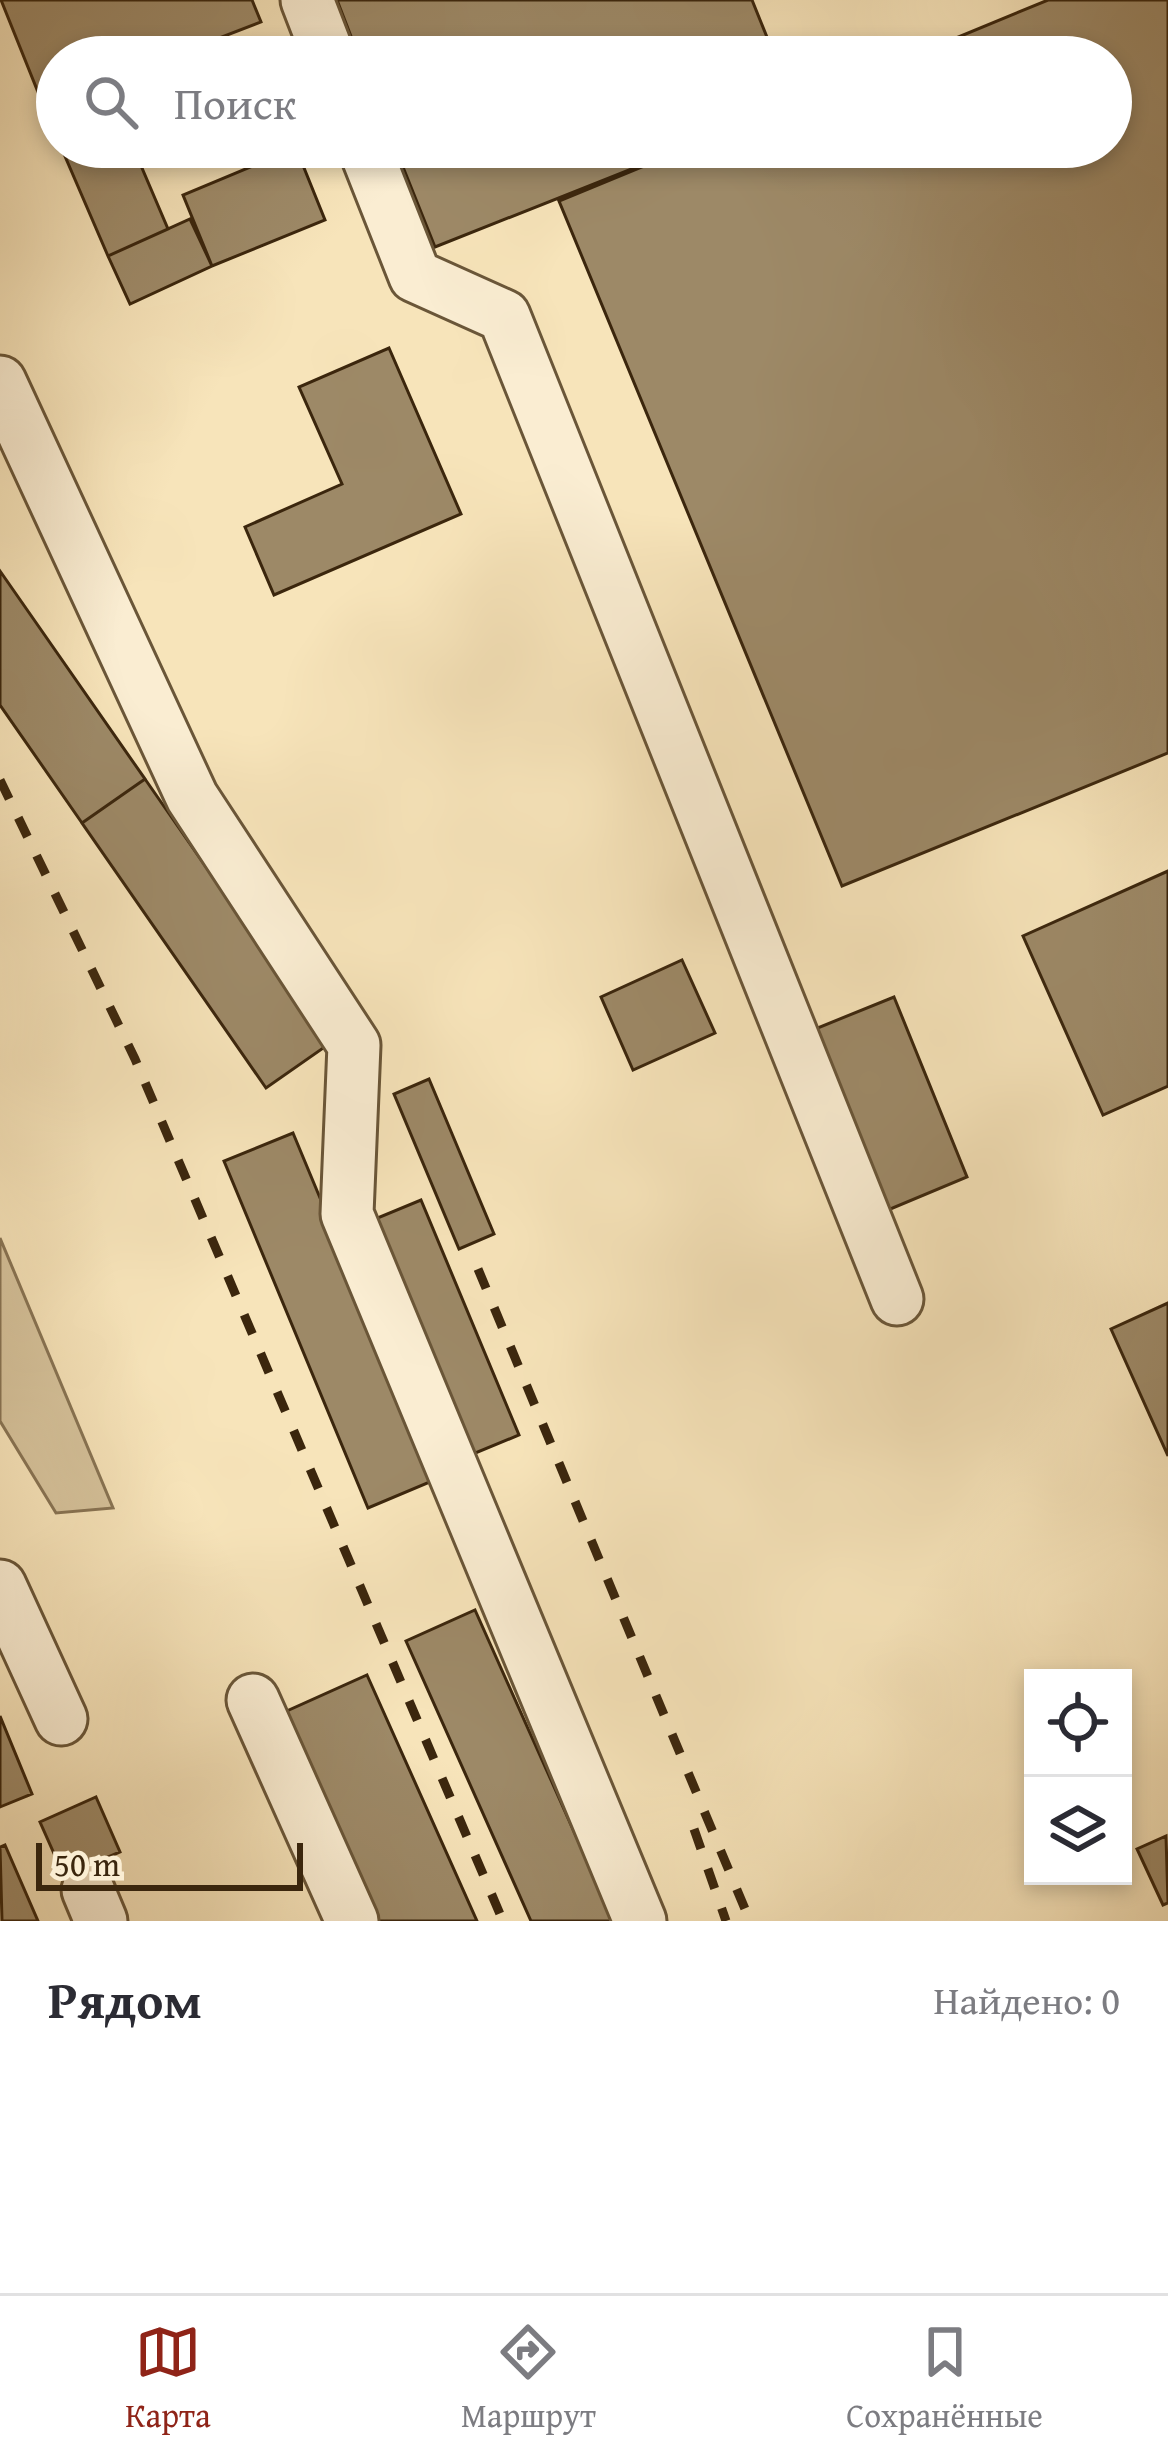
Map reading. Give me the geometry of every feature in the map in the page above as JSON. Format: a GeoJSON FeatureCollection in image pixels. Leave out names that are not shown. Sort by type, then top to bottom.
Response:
{"type":"FeatureCollection","features":[{"type":"Feature","properties":{"kind":"lane"},"geometry":{"type":"LineString","coordinates":[[307,0],[321,36]]}},
{"type":"Feature","properties":{"kind":"lane"},"geometry":{"type":"LineString","coordinates":[[372,168],[415,276],[504,316],[897,1298]]}},
{"type":"Feature","properties":{"kind":"lane"},"geometry":{"type":"LineString","coordinates":[[0,382],[192,797],[354,1045],[347,1214],[640,1921]]}},
{"type":"Feature","properties":{"kind":"lane"},"geometry":{"type":"LineString","coordinates":[[0,1586],[61,1719]]}},
{"type":"Feature","properties":{"kind":"lane"},"geometry":{"type":"LineString","coordinates":[[253,1700],[352,1921]]}},
{"type":"Feature","properties":{"kind":"shaded area"},"geometry":{"type":"Polygon","coordinates":[[[0,1238],[113,1508],[56,1513],[0,1421],[0,1238]]]}},
{"type":"Feature","properties":{"kind":"building"},"geometry":{"type":"Polygon","coordinates":[[[1,0],[252,0],[261,22],[225,36],[36,36],[36,87],[1,0]]]}},
{"type":"Feature","properties":{"kind":"building"},"geometry":{"type":"Polygon","coordinates":[[[337,0],[752,0],[767,36],[351,36],[337,0]]]}},
{"type":"Feature","properties":{"kind":"building"},"geometry":{"type":"Polygon","coordinates":[[[1048,0],[1168,0],[1168,753],[842,886],[559,201],[639,168],[1132,168],[1132,36],[961,36],[1048,0]]]}},
{"type":"Feature","properties":{"kind":"building"},"geometry":{"type":"Polygon","coordinates":[[[70,168],[142,168],[168,229],[108,256],[70,168]]]}},
{"type":"Feature","properties":{"kind":"building"},"geometry":{"type":"Polygon","coordinates":[[[248,168],[304,168],[325,220],[212,266],[183,195],[248,168]]]}},
{"type":"Feature","properties":{"kind":"building"},"geometry":{"type":"Polygon","coordinates":[[[403,168],[634,168],[435,247],[403,168]]]}},
{"type":"Feature","properties":{"kind":"building"},"geometry":{"type":"Polygon","coordinates":[[[190,219],[212,266],[130,304],[108,256],[190,219]]]}},
{"type":"Feature","properties":{"kind":"building"},"geometry":{"type":"Polygon","coordinates":[[[389,348],[461,514],[274,595],[245,527],[342,484],[299,387],[389,348]]]}},
{"type":"Feature","properties":{"kind":"building"},"geometry":{"type":"Polygon","coordinates":[[[0,571],[145,779],[82,823],[0,705],[0,571]]]}},
{"type":"Feature","properties":{"kind":"building"},"geometry":{"type":"Polygon","coordinates":[[[145,779],[329,1044],[266,1088],[82,823],[145,779]]]}},
{"type":"Feature","properties":{"kind":"building"},"geometry":{"type":"Polygon","coordinates":[[[1168,871],[1168,1086],[1103,1115],[1023,936],[1168,871]]]}},
{"type":"Feature","properties":{"kind":"building"},"geometry":{"type":"Polygon","coordinates":[[[682,960],[715,1033],[633,1070],[601,997],[682,960]]]}},
{"type":"Feature","properties":{"kind":"building"},"geometry":{"type":"Polygon","coordinates":[[[894,997],[967,1177],[888,1210],[815,1029],[894,997]]]}},
{"type":"Feature","properties":{"kind":"building"},"geometry":{"type":"Polygon","coordinates":[[[429,1079],[494,1234],[459,1249],[394,1094],[429,1079]]]}},
{"type":"Feature","properties":{"kind":"building"},"geometry":{"type":"Polygon","coordinates":[[[293,1133],[437,1479],[368,1508],[224,1161],[293,1133]]]}},
{"type":"Feature","properties":{"kind":"building"},"geometry":{"type":"Polygon","coordinates":[[[421,1200],[519,1435],[456,1461],[358,1226],[421,1200]]]}},
{"type":"Feature","properties":{"kind":"building"},"geometry":{"type":"Polygon","coordinates":[[[1168,1303],[1168,1456],[1111,1329],[1168,1303]]]}},
{"type":"Feature","properties":{"kind":"building"},"geometry":{"type":"Polygon","coordinates":[[[475,1610],[614,1921],[531,1921],[406,1641],[475,1610]]]}},
{"type":"Feature","properties":{"kind":"building"},"geometry":{"type":"Polygon","coordinates":[[[367,1675],[477,1921],[370,1921],[278,1715],[367,1675]]]}},
{"type":"Feature","properties":{"kind":"building"},"geometry":{"type":"Polygon","coordinates":[[[0,1716],[32,1794],[0,1807],[0,1716]]]}},
{"type":"Feature","properties":{"kind":"building"},"geometry":{"type":"Polygon","coordinates":[[[96,1797],[120,1852],[64,1876],[40,1822],[96,1797]]]}},
{"type":"Feature","properties":{"kind":"building"},"geometry":{"type":"Polygon","coordinates":[[[1166,1836],[1168,1903],[1163,1905],[1137,1849],[1166,1836]]]}},
{"type":"Feature","properties":{"kind":"building"},"geometry":{"type":"Polygon","coordinates":[[[5,1845],[38,1921],[2,1921],[0,1847],[5,1845]]]}},
{"type":"Feature","properties":{"kind":"railway"},"geometry":{"type":"LineString","coordinates":[[0,780],[135,1059],[503,1921]]}},
{"type":"Feature","properties":{"kind":"railway"},"geometry":{"type":"LineString","coordinates":[[478,1269],[750,1921]]}},
{"type":"Feature","properties":{"kind":"railway"},"geometry":{"type":"LineString","coordinates":[[694,1829],[726,1921]]}}]}
